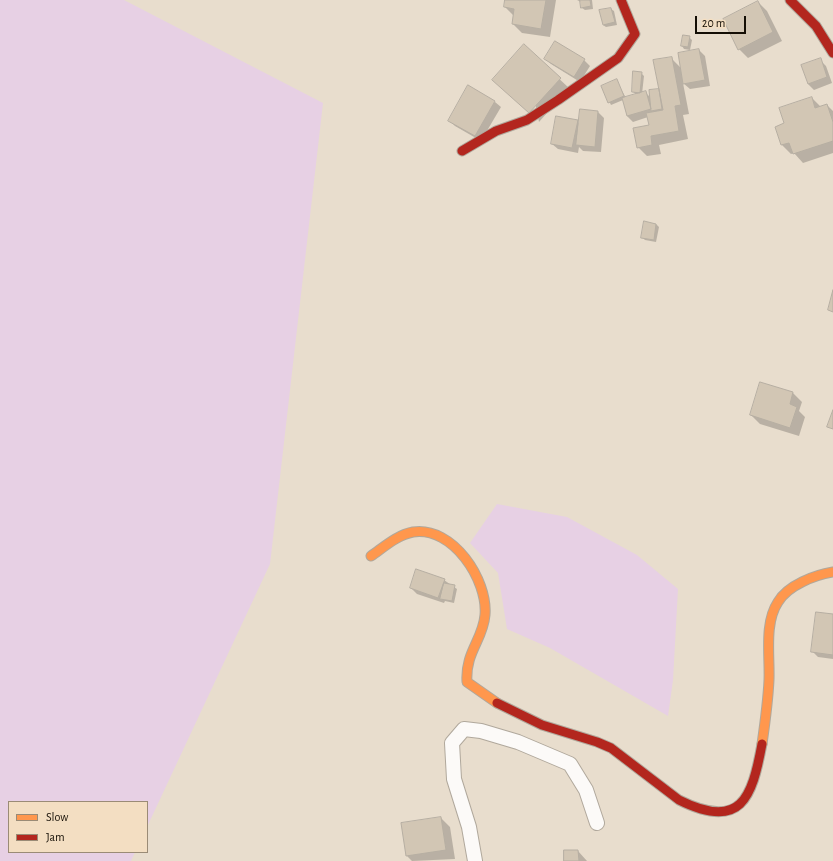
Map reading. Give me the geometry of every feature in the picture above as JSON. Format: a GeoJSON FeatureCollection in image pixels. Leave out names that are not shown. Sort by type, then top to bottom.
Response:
{"type":"FeatureCollection","features":[{"type":"Feature","properties":{"kind":"street"},"geometry":{"type":"LineString","coordinates":[[462,151],[496,131],[526,120],[618,58],[635,34],[621,0]]}},
{"type":"Feature","properties":{"kind":"street"},"geometry":{"type":"LineString","coordinates":[[790,0],[816,26],[833,53]]}},
{"type":"Feature","properties":{"kind":"street"},"geometry":{"type":"LineString","coordinates":[[371,556],[401,536],[419,532],[437,535],[462,553],[476,575],[486,608],[484,628],[471,650],[466,667],[467,682],[478,692],[551,729],[608,747],[624,756],[685,803],[703,810],[720,811],[733,809],[743,803],[750,792],[759,758],[767,708],[772,619],[777,602],[790,589],[833,572]]}},
{"type":"Feature","properties":{"kind":"street"},"geometry":{"type":"LineString","coordinates":[[475,861],[469,827],[454,779],[452,762],[452,743],[464,729],[518,742],[570,764],[586,790],[597,823]]}},
{"type":"Feature","properties":{"kind":"shaded area"},"geometry":{"type":"Polygon","coordinates":[[[0,0],[124,0],[323,103],[270,564],[148,825],[148,801],[8,801],[8,853],[135,853],[131,861],[0,861],[0,0]]]}},
{"type":"Feature","properties":{"kind":"shaded area"},"geometry":{"type":"Polygon","coordinates":[[[497,504],[567,517],[637,555],[678,589],[673,680],[668,716],[550,648],[507,629],[498,573],[470,543],[497,504]]]}},
{"type":"Feature","properties":{"kind":"building"},"geometry":{"type":"Polygon","coordinates":[[[505,0],[546,0],[541,29],[512,24],[514,9],[504,7],[505,0]]]}},
{"type":"Feature","properties":{"kind":"building"},"geometry":{"type":"Polygon","coordinates":[[[580,0],[590,0],[591,6],[581,8],[580,0]]]}},
{"type":"Feature","properties":{"kind":"building"},"geometry":{"type":"Polygon","coordinates":[[[758,1],[773,32],[738,50],[723,19],[758,1]]]}},
{"type":"Feature","properties":{"kind":"building"},"geometry":{"type":"Polygon","coordinates":[[[611,8],[615,22],[603,25],[599,10],[611,8]]]}},
{"type":"Feature","properties":{"kind":"building"},"geometry":{"type":"Polygon","coordinates":[[[683,35],[690,36],[688,47],[681,46],[683,35]]]}},
{"type":"Feature","properties":{"kind":"building"},"geometry":{"type":"Polygon","coordinates":[[[555,41],[585,59],[574,77],[544,59],[555,41]]]}},
{"type":"Feature","properties":{"kind":"building"},"geometry":{"type":"Polygon","coordinates":[[[524,44],[561,78],[529,113],[492,80],[524,44]]]}},
{"type":"Feature","properties":{"kind":"building"},"geometry":{"type":"Polygon","coordinates":[[[699,49],[705,80],[683,84],[678,53],[699,49]]]}},
{"type":"Feature","properties":{"kind":"building"},"geometry":{"type":"Polygon","coordinates":[[[672,57],[681,105],[675,106],[679,131],[651,136],[652,145],[637,148],[633,128],[649,125],[646,113],[663,110],[653,60],[672,57]]]}},
{"type":"Feature","properties":{"kind":"building"},"geometry":{"type":"Polygon","coordinates":[[[821,58],[827,77],[808,84],[801,65],[821,58]]]}},
{"type":"Feature","properties":{"kind":"building"},"geometry":{"type":"Polygon","coordinates":[[[633,71],[642,72],[640,93],[632,92],[633,71]]]}},
{"type":"Feature","properties":{"kind":"building"},"geometry":{"type":"Polygon","coordinates":[[[617,79],[624,96],[608,103],[601,86],[617,79]]]}},
{"type":"Feature","properties":{"kind":"building"},"geometry":{"type":"Polygon","coordinates":[[[468,85],[495,101],[475,136],[448,121],[468,85]]]}},
{"type":"Feature","properties":{"kind":"building"},"geometry":{"type":"Polygon","coordinates":[[[659,89],[662,109],[651,111],[649,90],[659,89]]]}},
{"type":"Feature","properties":{"kind":"building"},"geometry":{"type":"Polygon","coordinates":[[[646,91],[651,109],[627,116],[622,98],[646,91]]]}},
{"type":"Feature","properties":{"kind":"building"},"geometry":{"type":"Polygon","coordinates":[[[812,97],[815,108],[827,104],[833,122],[833,141],[793,154],[789,143],[781,145],[775,127],[784,123],[779,108],[812,97]]]}},
{"type":"Feature","properties":{"kind":"building"},"geometry":{"type":"Polygon","coordinates":[[[580,109],[598,111],[595,147],[576,145],[580,109]]]}},
{"type":"Feature","properties":{"kind":"building"},"geometry":{"type":"Polygon","coordinates":[[[556,116],[578,120],[572,148],[551,144],[556,116]]]}},
{"type":"Feature","properties":{"kind":"building"},"geometry":{"type":"Polygon","coordinates":[[[644,221],[656,224],[654,240],[641,238],[644,221]]]}},
{"type":"Feature","properties":{"kind":"building"},"geometry":{"type":"Polygon","coordinates":[[[833,290],[833,312],[828,310],[833,290]]]}},
{"type":"Feature","properties":{"kind":"building"},"geometry":{"type":"Polygon","coordinates":[[[760,382],[793,392],[790,404],[797,407],[790,428],[750,415],[760,382]]]}},
{"type":"Feature","properties":{"kind":"building"},"geometry":{"type":"Polygon","coordinates":[[[833,410],[833,429],[827,427],[833,410]]]}},
{"type":"Feature","properties":{"kind":"building"},"geometry":{"type":"Polygon","coordinates":[[[416,569],[445,579],[438,598],[410,588],[416,569]]]}},
{"type":"Feature","properties":{"kind":"building"},"geometry":{"type":"Polygon","coordinates":[[[444,583],[455,585],[452,601],[440,599],[444,583]]]}},
{"type":"Feature","properties":{"kind":"building"},"geometry":{"type":"Polygon","coordinates":[[[816,612],[833,614],[833,655],[811,652],[816,612]]]}},
{"type":"Feature","properties":{"kind":"building"},"geometry":{"type":"Polygon","coordinates":[[[441,817],[446,850],[406,856],[401,823],[441,817]]]}},
{"type":"Feature","properties":{"kind":"building"},"geometry":{"type":"Polygon","coordinates":[[[564,850],[578,850],[579,861],[564,861],[564,850]]]}},
{"type":"Feature","properties":{"kind":"traffic: slow"},"geometry":{"type":"LineString","coordinates":[[371,556],[386,545],[407,534],[413,532],[428,532],[442,538],[454,546],[465,558],[481,586],[485,615],[484,624],[471,654],[467,672],[467,682],[497,703]]}},
{"type":"Feature","properties":{"kind":"traffic: slow"},"geometry":{"type":"LineString","coordinates":[[762,744],[769,688],[769,630],[774,610],[782,596],[795,586],[810,578],[833,572]]}},
{"type":"Feature","properties":{"kind":"traffic: jam"},"geometry":{"type":"LineString","coordinates":[[462,151],[496,131],[527,120],[618,58],[635,34],[621,0]]}},
{"type":"Feature","properties":{"kind":"traffic: jam"},"geometry":{"type":"LineString","coordinates":[[790,0],[816,26],[833,53]]}},
{"type":"Feature","properties":{"kind":"traffic: jam"},"geometry":{"type":"LineString","coordinates":[[497,703],[542,725],[597,742],[611,748],[679,800],[700,809],[717,812],[730,810],[740,804],[748,794],[754,780],[762,744]]}}]}
